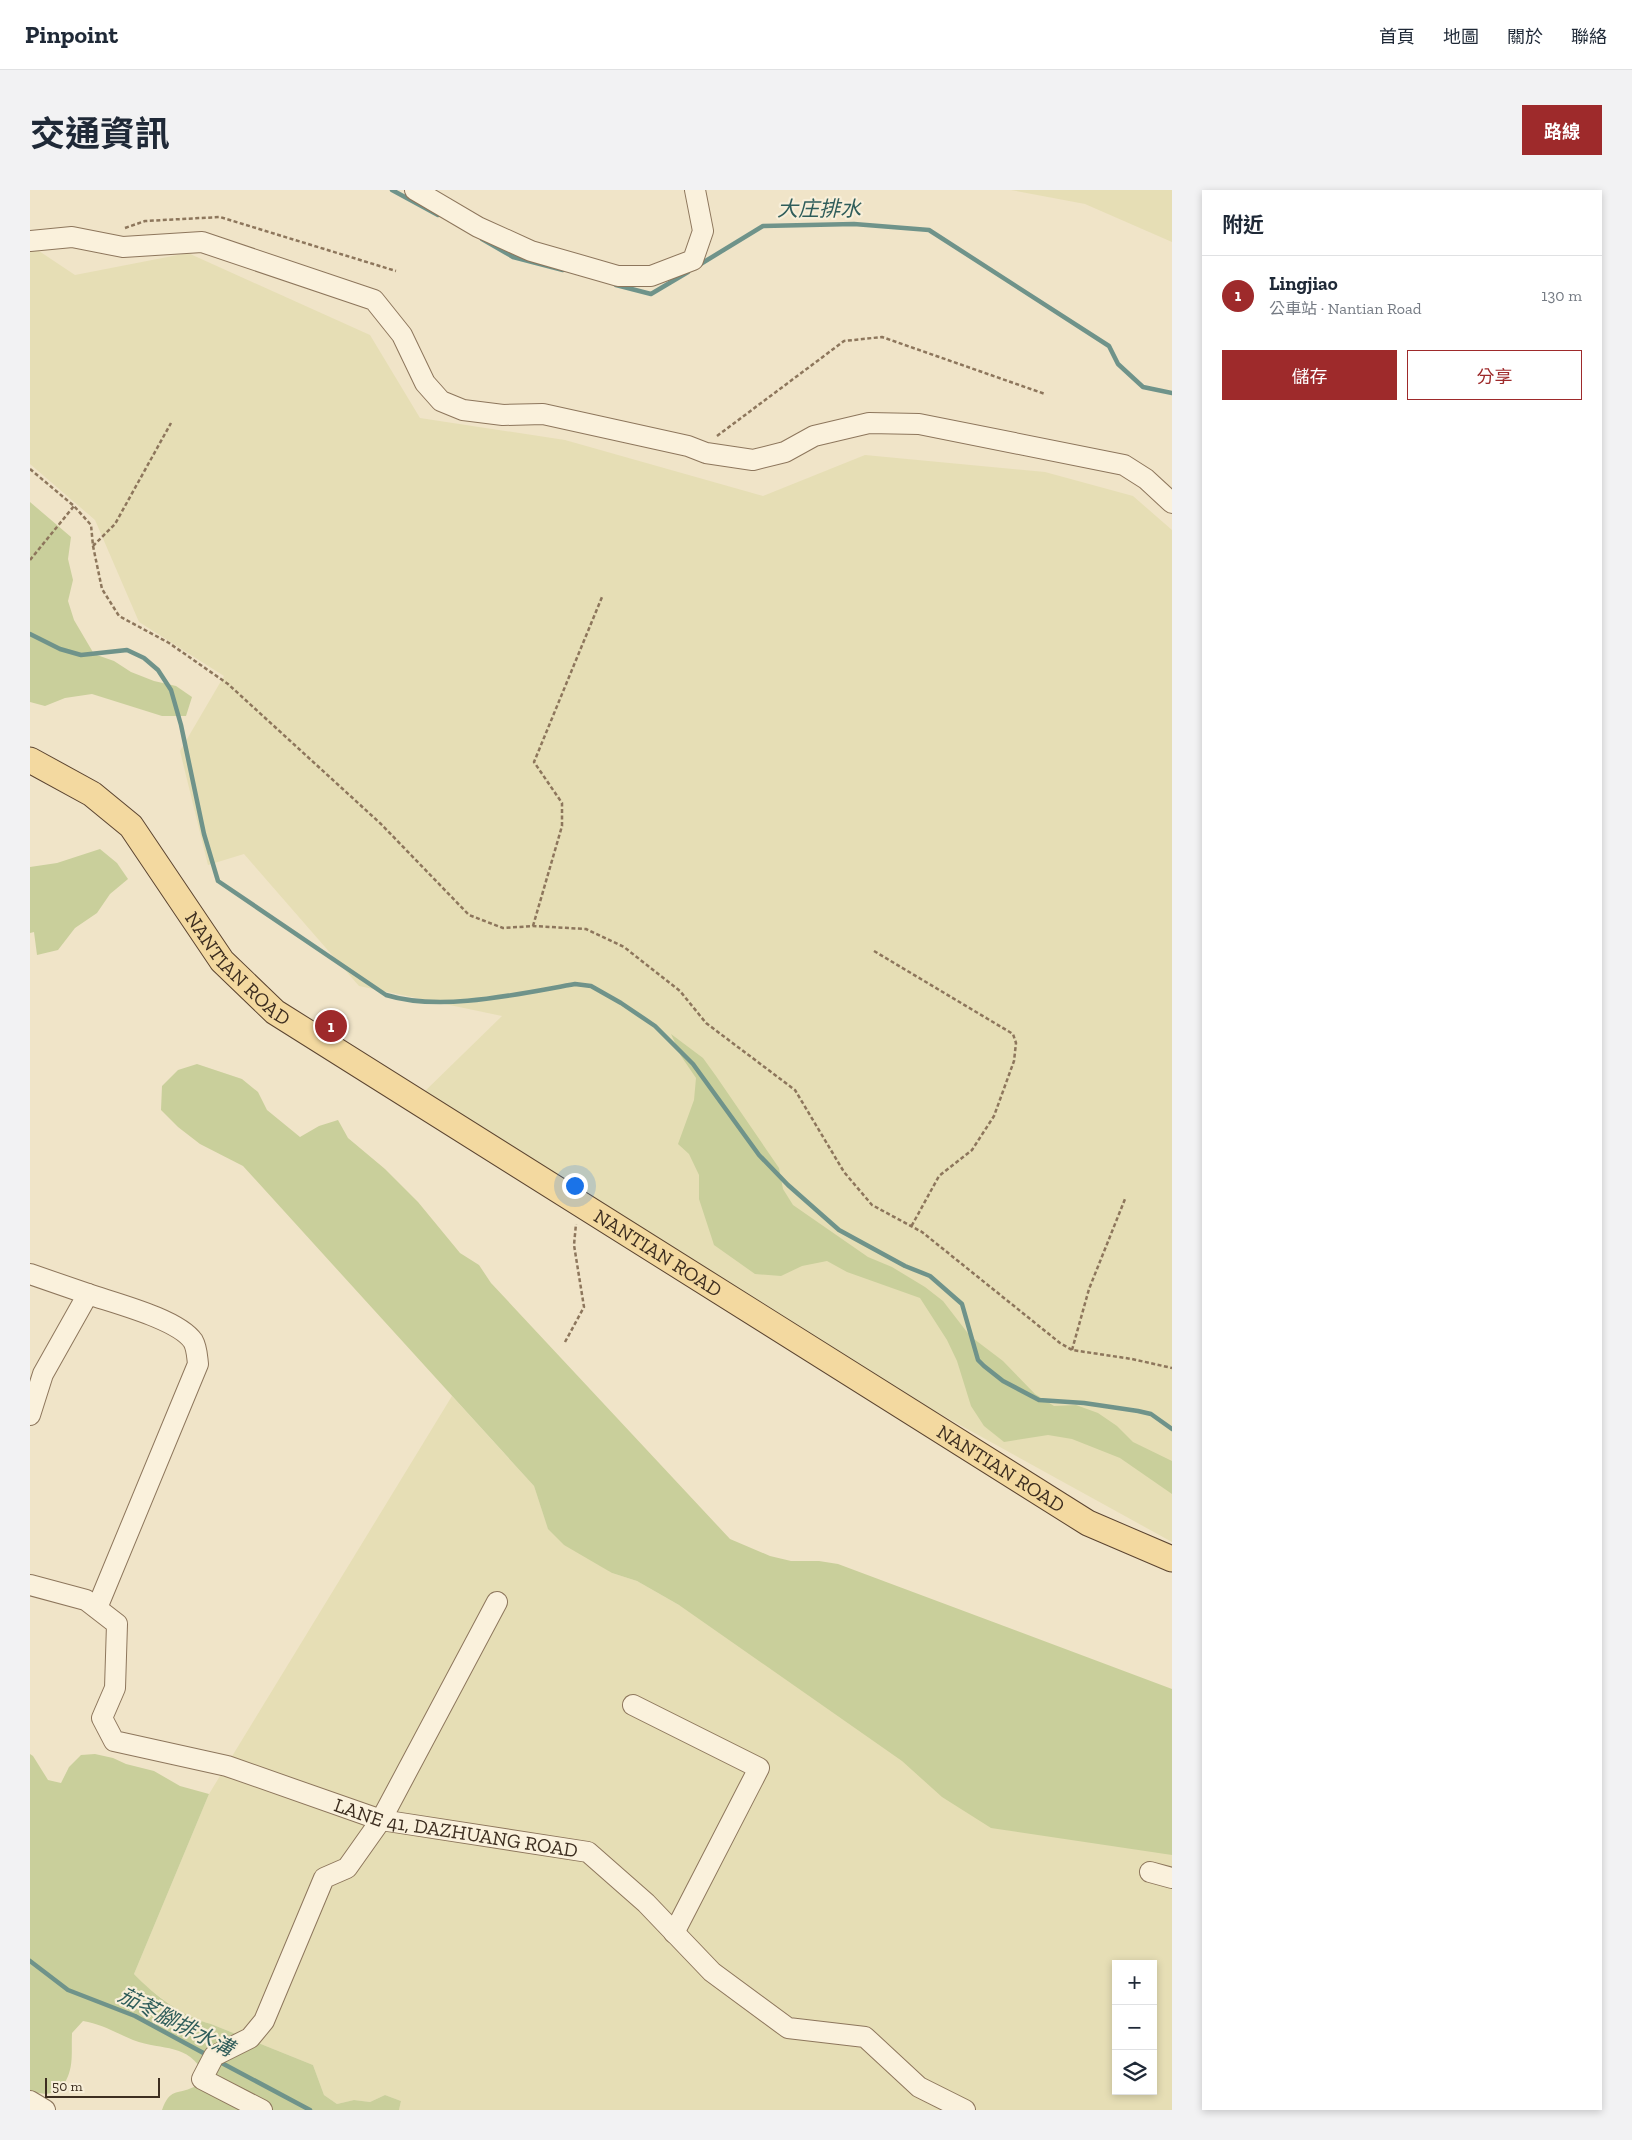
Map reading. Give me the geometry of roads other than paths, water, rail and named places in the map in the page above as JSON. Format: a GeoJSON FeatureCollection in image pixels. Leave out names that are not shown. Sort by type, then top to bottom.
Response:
{"type":"FeatureCollection","features":[{"type":"Feature","properties":{"kind":"main road","name":"NANTIAN ROAD"},"geometry":{"type":"LineString","coordinates":[[30,760],[92,794],[132,826],[222,960],[275,1012],[1088,1523],[1172,1559]]}},
{"type":"Feature","properties":{"kind":"lane"},"geometry":{"type":"LineString","coordinates":[[415,190],[478,227],[531,251],[618,276],[651,276],[693,260],[703,231],[695,190]]}},
{"type":"Feature","properties":{"kind":"lane"},"geometry":{"type":"LineString","coordinates":[[30,241],[72,237],[123,247],[202,242],[374,300],[402,335],[425,382],[441,401],[463,410],[503,415],[543,414],[688,446],[706,453],[753,460],[784,452],[814,436],[869,423],[919,424],[1124,465],[1146,479],[1172,503]]}},
{"type":"Feature","properties":{"kind":"lane"},"geometry":{"type":"LineString","coordinates":[[30,1274],[175,1325],[192,1341],[197,1352],[198,1364],[96,1608]]}},
{"type":"Feature","properties":{"kind":"lane"},"geometry":{"type":"LineString","coordinates":[[30,1415],[43,1374],[88,1294]]}},
{"type":"Feature","properties":{"kind":"lane","name":"LANE 41, DAZHUANG ROAD"},"geometry":{"type":"LineString","coordinates":[[30,1585],[86,1600],[117,1624],[114,1688],[102,1718],[114,1741],[227,1766],[381,1820],[588,1852],[646,1903],[712,1972],[788,2028],[865,2037],[919,2087],[965,2110]]}},
{"type":"Feature","properties":{"kind":"lane"},"geometry":{"type":"LineString","coordinates":[[262,2110],[202,2079],[214,2056],[250,2038],[264,2021],[324,1878],[346,1868],[381,1820],[497,1602]]}},
{"type":"Feature","properties":{"kind":"lane"},"geometry":{"type":"LineString","coordinates":[[632,1705],[758,1768],[674,1933]]}},
{"type":"Feature","properties":{"kind":"lane"},"geometry":{"type":"LineString","coordinates":[[1150,1872],[1172,1878]]}},
{"type":"Feature","properties":{"kind":"lane"},"geometry":{"type":"LineString","coordinates":[[30,2101],[45,2110]]}},
{"type":"Feature","properties":{"kind":"waterway","name":"大庄排水"},"geometry":{"type":"LineString","coordinates":[[392,190],[438,215]]}},
{"type":"Feature","properties":{"kind":"waterway","name":"大庄排水"},"geometry":{"type":"LineString","coordinates":[[699,265],[763,226],[854,224],[929,230],[1109,346],[1118,364],[1143,387],[1172,393]]}},
{"type":"Feature","properties":{"kind":"waterway","name":"大庄排水"},"geometry":{"type":"LineString","coordinates":[[482,239],[513,257],[563,270]]}},
{"type":"Feature","properties":{"kind":"waterway","name":"大庄排水"},"geometry":{"type":"LineString","coordinates":[[616,285],[651,294],[688,272]]}},
{"type":"Feature","properties":{"kind":"waterway"},"geometry":{"type":"LineString","coordinates":[[30,634],[60,649],[81,655],[127,650],[144,658],[158,670],[171,690],[181,725],[204,834],[218,881],[386,995],[408,1000],[455,1002],[480,1000],[575,984],[591,986],[621,1003],[655,1026],[693,1064],[759,1155],[788,1185],[839,1230],[905,1266],[930,1276],[962,1304],[978,1360],[1003,1381],[1039,1400],[1084,1403],[1151,1414],[1172,1429]]}},
{"type":"Feature","properties":{"kind":"waterway","name":"茄苳腳排水溝"},"geometry":{"type":"LineString","coordinates":[[30,1961],[68,1990],[135,2016],[209,2056]]}},
{"type":"Feature","properties":{"kind":"waterway","name":"茄苳腳排水溝"},"geometry":{"type":"LineString","coordinates":[[218,2061],[310,2110]]}},
{"type":"Feature","properties":{"kind":"place","name":"Lingjiao"},"geometry":{"type":"Point","coordinates":[331,1026]}}]}
